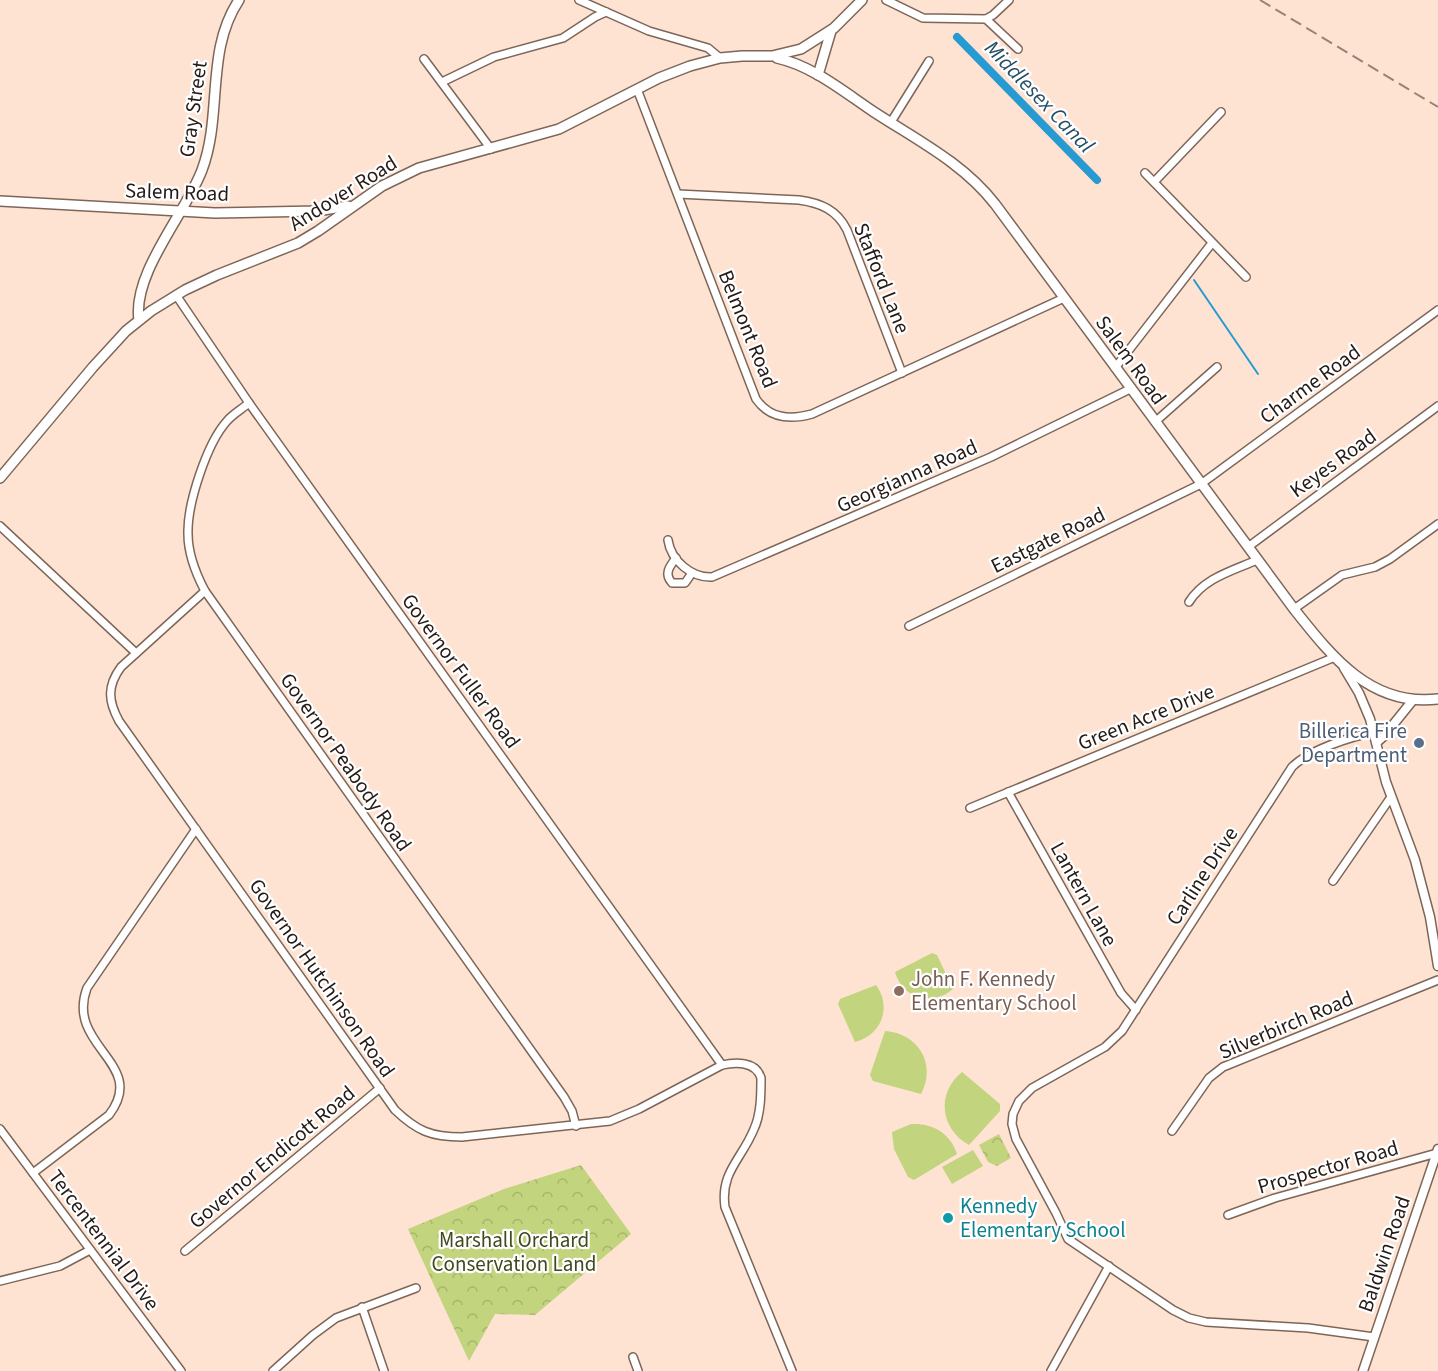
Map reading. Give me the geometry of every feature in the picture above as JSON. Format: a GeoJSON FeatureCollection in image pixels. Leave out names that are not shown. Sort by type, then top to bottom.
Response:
{"type":"FeatureCollection","features":[{"type":"Feature","properties":{"kind":"main road","name":"Gray Street"},"geometry":{"type":"LineString","coordinates":[[139,320],[139,296],[145,279],[175,219],[187,204],[206,160],[220,47],[227,22],[239,0]]}},
{"type":"Feature","properties":{"kind":"main road","name":"Andover Road"},"geometry":{"type":"LineString","coordinates":[[0,478],[93,367],[139,320],[176,295],[206,279],[286,249],[328,224],[390,181],[419,168],[559,129],[670,73],[720,58],[772,56],[801,49],[831,31],[862,0]]}},
{"type":"Feature","properties":{"kind":"main road"},"geometry":{"type":"LineString","coordinates":[[818,75],[831,31]]}},
{"type":"Feature","properties":{"kind":"main road","name":"Salem Road"},"geometry":{"type":"LineString","coordinates":[[772,56],[792,62],[818,75],[959,167],[980,185],[1257,560],[1294,609],[1337,659],[1357,677],[1394,697],[1413,700],[1438,699]]}},
{"type":"Feature","properties":{"kind":"main road","name":"Salem Road"},"geometry":{"type":"LineString","coordinates":[[0,201],[180,212],[254,213],[317,211],[353,205]]}},
{"type":"Feature","properties":{"kind":"main road"},"geometry":{"type":"LineString","coordinates":[[317,211],[328,224]]}},
{"type":"Feature","properties":{"kind":"street"},"geometry":{"type":"LineString","coordinates":[[579,0],[659,35],[708,48],[720,58]]}},
{"type":"Feature","properties":{"kind":"street"},"geometry":{"type":"LineString","coordinates":[[886,0],[923,18],[986,19],[1009,0]]}},
{"type":"Feature","properties":{"kind":"street"},"geometry":{"type":"LineString","coordinates":[[442,82],[494,57],[563,38],[606,12]]}},
{"type":"Feature","properties":{"kind":"street"},"geometry":{"type":"LineString","coordinates":[[986,19],[1018,49]]}},
{"type":"Feature","properties":{"kind":"street"},"geometry":{"type":"LineString","coordinates":[[424,59],[490,149]]}},
{"type":"Feature","properties":{"kind":"street"},"geometry":{"type":"LineString","coordinates":[[891,122],[929,61]]}},
{"type":"Feature","properties":{"kind":"street","name":"Belmont Road"},"geometry":{"type":"LineString","coordinates":[[638,89],[753,392],[765,409],[783,418],[803,417],[822,410],[1064,298]]}},
{"type":"Feature","properties":{"kind":"street"},"geometry":{"type":"LineString","coordinates":[[1154,182],[1221,112]]}},
{"type":"Feature","properties":{"kind":"street"},"geometry":{"type":"LineString","coordinates":[[1145,173],[1212,239],[1212,243],[1246,277]]}},
{"type":"Feature","properties":{"kind":"street","name":"Stafford Lane"},"geometry":{"type":"LineString","coordinates":[[678,194],[799,200],[822,205],[834,212],[847,230],[902,373]]}},
{"type":"Feature","properties":{"kind":"street"},"geometry":{"type":"LineString","coordinates":[[1115,368],[1212,243]]}},
{"type":"Feature","properties":{"kind":"street","name":"Governor Fuller Road"},"geometry":{"type":"LineString","coordinates":[[176,295],[249,403],[722,1065]]}},
{"type":"Feature","properties":{"kind":"street","name":"Charme Road"},"geometry":{"type":"LineString","coordinates":[[1201,484],[1438,310]]}},
{"type":"Feature","properties":{"kind":"street"},"geometry":{"type":"LineString","coordinates":[[1155,422],[1217,367]]}},
{"type":"Feature","properties":{"kind":"street","name":"Georgianna Road"},"geometry":{"type":"LineString","coordinates":[[668,540],[675,558],[692,573],[712,577],[991,457],[1130,389]]}},
{"type":"Feature","properties":{"kind":"street","name":"Governor Peabody Road"},"geometry":{"type":"LineString","coordinates":[[249,403],[228,419],[219,432],[204,461],[189,517],[189,545],[195,568],[205,591],[564,1097],[572,1111],[576,1126]]}},
{"type":"Feature","properties":{"kind":"street","name":"Keyes Road"},"geometry":{"type":"LineString","coordinates":[[1248,547],[1438,406]]}},
{"type":"Feature","properties":{"kind":"street","name":"Eastgate Road"},"geometry":{"type":"LineString","coordinates":[[909,626],[1201,484]]}},
{"type":"Feature","properties":{"kind":"street"},"geometry":{"type":"LineString","coordinates":[[1294,609],[1342,575],[1375,567],[1398,555],[1438,524]]}},
{"type":"Feature","properties":{"kind":"street"},"geometry":{"type":"LineString","coordinates":[[0,526],[136,653]]}},
{"type":"Feature","properties":{"kind":"street","name":"Georgianna Road"},"geometry":{"type":"LineString","coordinates":[[675,558],[667,572],[672,583],[685,583],[692,573]]}},
{"type":"Feature","properties":{"kind":"street"},"geometry":{"type":"LineString","coordinates":[[1189,602],[1198,589],[1209,580],[1257,560]]}},
{"type":"Feature","properties":{"kind":"street","name":"Governor Hutchinson Road"},"geometry":{"type":"LineString","coordinates":[[205,591],[136,653],[114,677],[110,687],[112,709],[395,1110],[425,1132],[442,1137],[600,1123],[620,1118],[722,1065]]}},
{"type":"Feature","properties":{"kind":"street"},"geometry":{"type":"LineString","coordinates":[[1337,659],[1359,693],[1374,732],[1383,774],[1415,860],[1437,952],[1438,966]]}},
{"type":"Feature","properties":{"kind":"street","name":"Green Acre Drive"},"geometry":{"type":"LineString","coordinates":[[970,808],[1337,659]]}},
{"type":"Feature","properties":{"kind":"street"},"geometry":{"type":"LineString","coordinates":[[1377,742],[1413,700]]}},
{"type":"Feature","properties":{"kind":"street","name":"Carline Drive"},"geometry":{"type":"LineString","coordinates":[[1374,732],[1310,755],[1299,761],[1289,771],[1122,1032],[1111,1043],[1032,1088],[1021,1098],[1013,1113],[1012,1128],[1066,1237],[1176,1312],[1192,1319],[1308,1328],[1374,1336]]}},
{"type":"Feature","properties":{"kind":"street","name":"Lantern Lane"},"geometry":{"type":"LineString","coordinates":[[1008,792],[1121,993],[1136,1010]]}},
{"type":"Feature","properties":{"kind":"street"},"geometry":{"type":"LineString","coordinates":[[1333,881],[1391,797]]}},
{"type":"Feature","properties":{"kind":"street"},"geometry":{"type":"LineString","coordinates":[[33,1173],[109,1115],[115,1107],[119,1097],[118,1076],[113,1064],[88,1033],[84,1022],[83,999],[87,988],[196,830]]}},
{"type":"Feature","properties":{"kind":"street","name":"Silverbirch Road"},"geometry":{"type":"LineString","coordinates":[[1172,1131],[1209,1078],[1223,1067],[1438,980]]}},
{"type":"Feature","properties":{"kind":"street"},"geometry":{"type":"LineString","coordinates":[[722,1065],[735,1062],[746,1064],[755,1068],[761,1078],[756,1126],[726,1179],[725,1207],[792,1371]]}},
{"type":"Feature","properties":{"kind":"street","name":"Governor Endicott Road"},"geometry":{"type":"LineString","coordinates":[[185,1251],[380,1088]]}},
{"type":"Feature","properties":{"kind":"street","name":"Tercentennial Drive"},"geometry":{"type":"LineString","coordinates":[[0,1130],[181,1371]]}},
{"type":"Feature","properties":{"kind":"street","name":"Prospector Road"},"geometry":{"type":"LineString","coordinates":[[1228,1215],[1275,1198],[1438,1151]]}},
{"type":"Feature","properties":{"kind":"street","name":"Baldwin Road"},"geometry":{"type":"LineString","coordinates":[[1363,1371],[1438,1151]]}},
{"type":"Feature","properties":{"kind":"street"},"geometry":{"type":"LineString","coordinates":[[0,1281],[60,1266],[90,1250]]}},
{"type":"Feature","properties":{"kind":"street"},"geometry":{"type":"LineString","coordinates":[[1051,1371],[1109,1266]]}},
{"type":"Feature","properties":{"kind":"street"},"geometry":{"type":"LineString","coordinates":[[273,1371],[327,1323],[362,1307],[417,1288]]}},
{"type":"Feature","properties":{"kind":"street"},"geometry":{"type":"LineString","coordinates":[[362,1307],[384,1371]]}},
{"type":"Feature","properties":{"kind":"street"},"geometry":{"type":"LineString","coordinates":[[633,1357],[638,1371]]}},
{"type":"Feature","properties":{"kind":"green space"},"geometry":{"type":"Polygon","coordinates":[[[932,953],[937,955],[953,989],[945,995],[928,999],[911,994],[904,989],[895,972],[932,953]]]}},
{"type":"Feature","properties":{"kind":"green space"},"geometry":{"type":"Polygon","coordinates":[[[876,985],[883,1002],[882,1019],[872,1033],[855,1042],[838,1004],[840,999],[876,985]]]}},
{"type":"Feature","properties":{"kind":"green space"},"geometry":{"type":"Polygon","coordinates":[[[885,1031],[907,1037],[921,1052],[927,1072],[921,1094],[873,1081],[870,1075],[885,1031]]]}},
{"type":"Feature","properties":{"kind":"green space"},"geometry":{"type":"Polygon","coordinates":[[[962,1072],[1000,1104],[1000,1111],[969,1145],[952,1130],[945,1110],[948,1090],[962,1072]]]}},
{"type":"Feature","properties":{"kind":"green space"},"geometry":{"type":"Polygon","coordinates":[[[911,1124],[926,1125],[940,1131],[950,1140],[957,1154],[914,1180],[908,1177],[894,1149],[892,1132],[911,1124]]]}},
{"type":"Feature","properties":{"kind":"green space"},"geometry":{"type":"Polygon","coordinates":[[[999,1134],[1011,1158],[997,1166],[988,1162],[979,1145],[999,1134]]]}},
{"type":"Feature","properties":{"kind":"green space"},"geometry":{"type":"Polygon","coordinates":[[[973,1150],[983,1166],[952,1184],[942,1167],[973,1150]]]}},
{"type":"Feature","properties":{"kind":"green space","name":"Marshall Orchard Conservation Land"},"geometry":{"type":"Polygon","coordinates":[[[581,1165],[631,1234],[535,1315],[495,1314],[469,1361],[408,1229],[504,1189],[581,1165]]]}},
{"type":"Feature","properties":{"kind":"waterway","name":"Middlesex Canal"},"geometry":{"type":"LineString","coordinates":[[957,37],[1097,180]]}},
{"type":"Feature","properties":{"kind":"waterway"},"geometry":{"type":"LineString","coordinates":[[1194,280],[1258,374]]}},
{"type":"Feature","properties":{"kind":"railway"},"geometry":{"type":"LineString","coordinates":[[1260,0],[1438,107]]}},
{"type":"Feature","properties":{"kind":"place","name":"Billerica Fire Department"},"geometry":{"type":"Point","coordinates":[1419,743]}},
{"type":"Feature","properties":{"kind":"place","name":"John F. Kennedy Elementary School"},"geometry":{"type":"Point","coordinates":[899,991]}},
{"type":"Feature","properties":{"kind":"place","name":"Kennedy Elementary School"},"geometry":{"type":"Point","coordinates":[948,1218]}}]}
